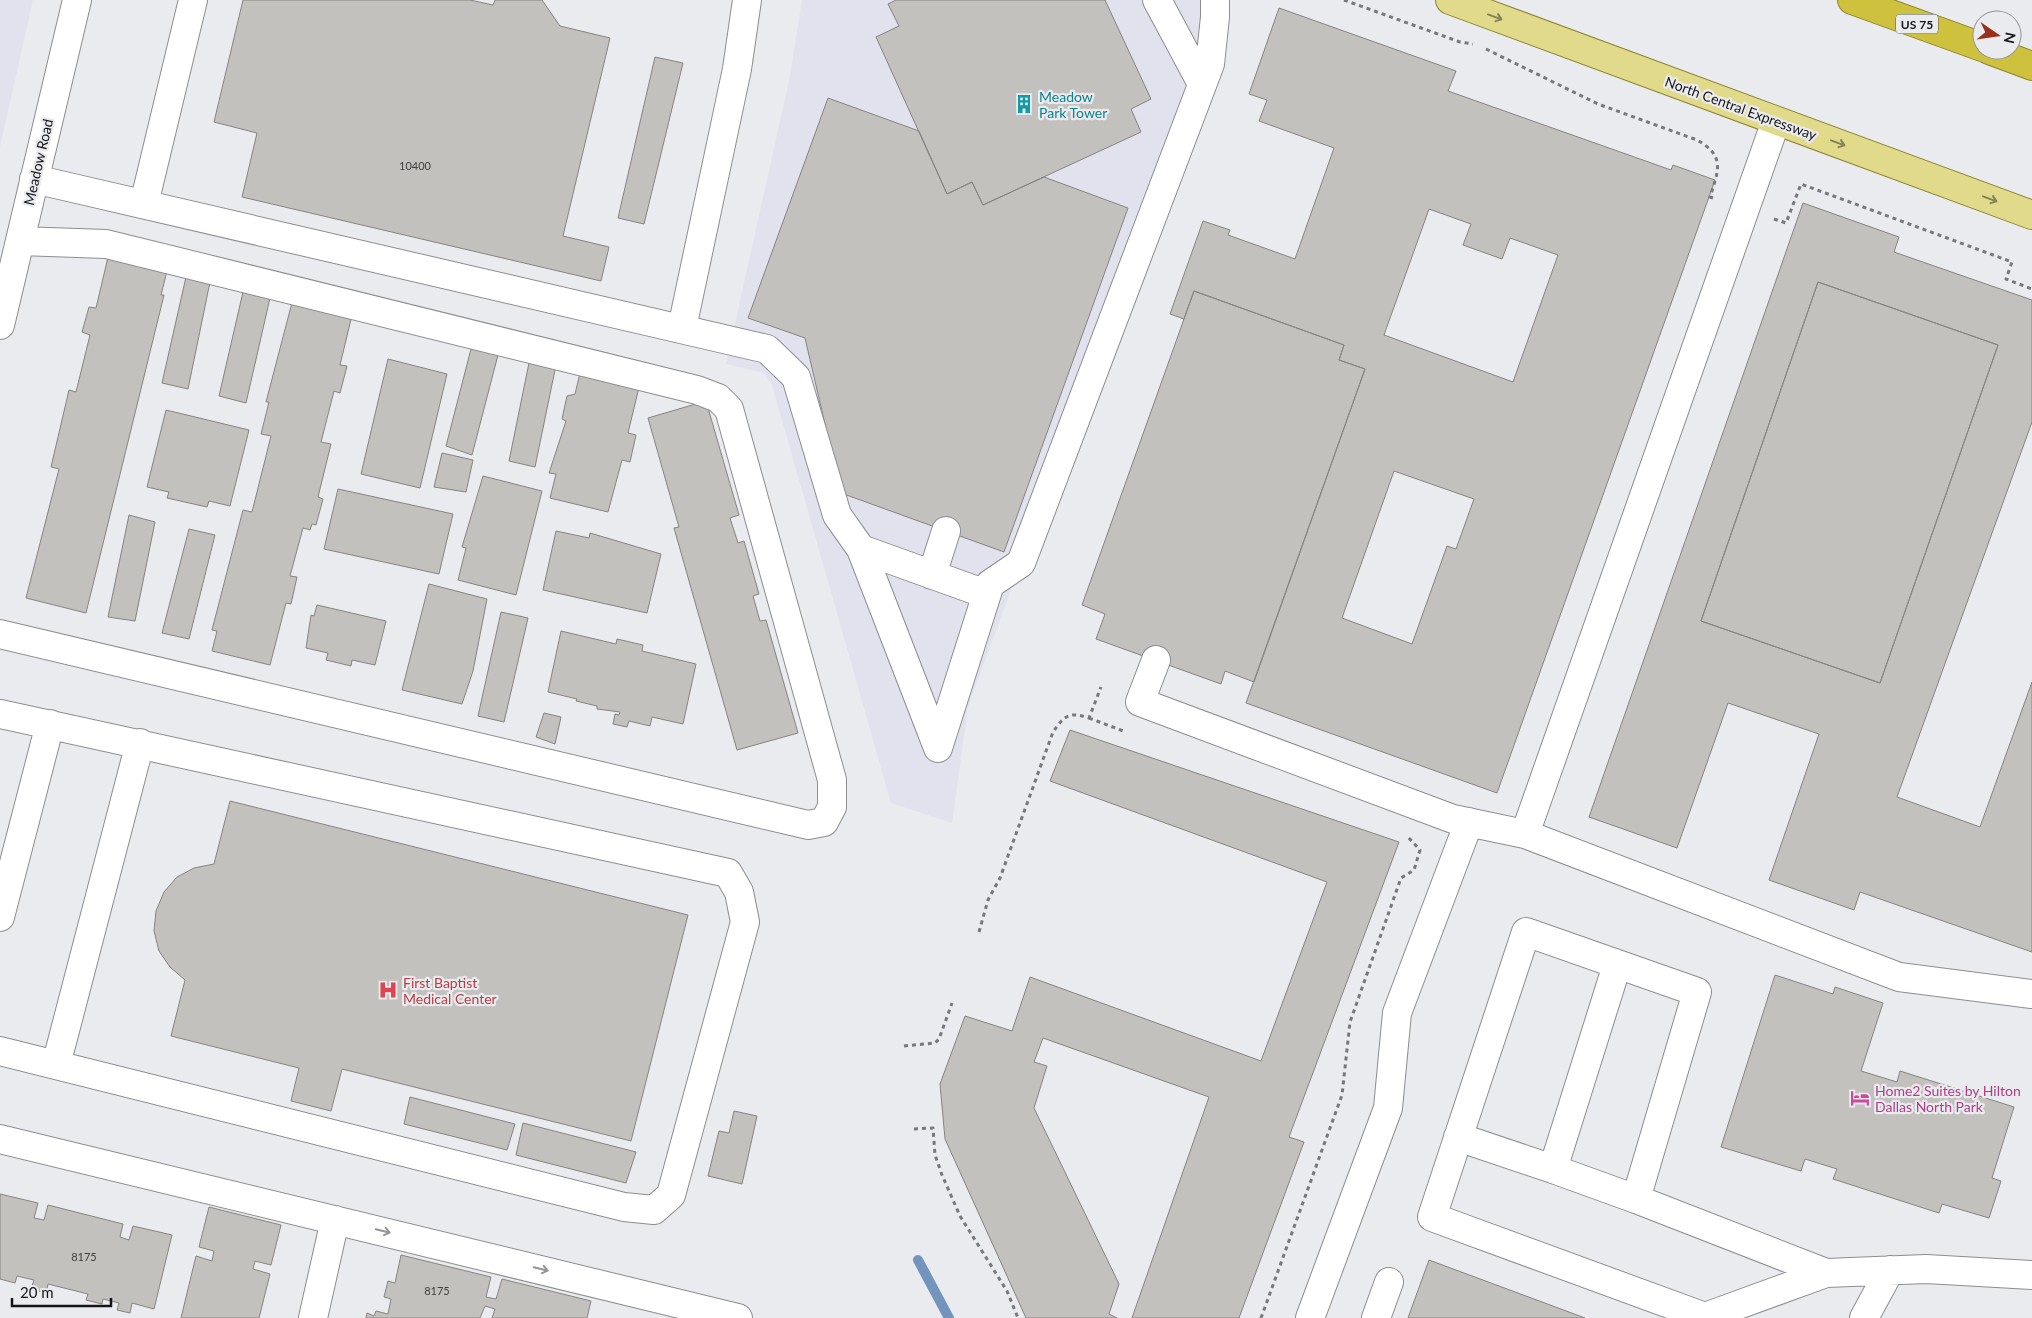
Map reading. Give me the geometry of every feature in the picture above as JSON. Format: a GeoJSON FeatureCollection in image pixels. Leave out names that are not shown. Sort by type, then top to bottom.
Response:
{"type":"FeatureCollection","features":[{"type":"Feature","properties":{"kind":"highway","name":"US 75"},"geometry":{"type":"LineString","coordinates":[[1852,0],[1972,43]]}},
{"type":"Feature","properties":{"kind":"highway"},"geometry":{"type":"LineString","coordinates":[[2016,60],[2032,66]]}},
{"type":"Feature","properties":{"kind":"main road","name":"North Central Expressway"},"geometry":{"type":"LineString","coordinates":[[1450,0],[2032,215]]}},
{"type":"Feature","properties":{"kind":"street","name":"Meadow Road"},"geometry":{"type":"LineString","coordinates":[[0,325],[77,0]]}},
{"type":"Feature","properties":{"kind":"street"},"geometry":{"type":"LineString","coordinates":[[144,204],[194,0]]}},
{"type":"Feature","properties":{"kind":"street"},"geometry":{"type":"LineString","coordinates":[[682,328],[737,69],[747,0]]}},
{"type":"Feature","properties":{"kind":"street"},"geometry":{"type":"LineString","coordinates":[[1157,0],[1202,84]]}},
{"type":"Feature","properties":{"kind":"street"},"geometry":{"type":"LineString","coordinates":[[34,179],[767,349],[796,377],[837,515],[861,549],[938,748],[986,594],[990,584],[1022,563],[1210,64],[1215,0]]}},
{"type":"Feature","properties":{"kind":"street"},"geometry":{"type":"LineString","coordinates":[[1525,834],[1776,120]]}},
{"type":"Feature","properties":{"kind":"street"},"geometry":{"type":"LineString","coordinates":[[0,634],[808,825],[824,822],[832,807],[832,780],[827,760],[729,409],[718,398],[697,390],[106,244],[20,241]]}},
{"type":"Feature","properties":{"kind":"street"},"geometry":{"type":"LineString","coordinates":[[932,575],[946,531]]}},
{"type":"Feature","properties":{"kind":"street"},"geometry":{"type":"LineString","coordinates":[[861,549],[986,594]]}},
{"type":"Feature","properties":{"kind":"street"},"geometry":{"type":"LineString","coordinates":[[1156,660],[1140,702],[1445,816],[1525,834],[1899,977],[2032,994]]}},
{"type":"Feature","properties":{"kind":"street"},"geometry":{"type":"LineString","coordinates":[[0,714],[140,743],[728,873],[739,892],[745,922],[670,1196],[654,1210],[624,1207],[0,1050]]}},
{"type":"Feature","properties":{"kind":"street"},"geometry":{"type":"LineString","coordinates":[[0,917],[50,724]]}},
{"type":"Feature","properties":{"kind":"street"},"geometry":{"type":"LineString","coordinates":[[56,1065],[140,743]]}},
{"type":"Feature","properties":{"kind":"street"},"geometry":{"type":"LineString","coordinates":[[1310,1318],[1388,1108],[1397,1013],[1469,822]]}},
{"type":"Feature","properties":{"kind":"street"},"geometry":{"type":"LineString","coordinates":[[1636,1199],[1697,992],[1526,932],[1432,1217],[1705,1317],[1826,1273],[1926,1269],[2032,1275]]}},
{"type":"Feature","properties":{"kind":"street"},"geometry":{"type":"LineString","coordinates":[[1553,1170],[1617,964]]}},
{"type":"Feature","properties":{"kind":"street"},"geometry":{"type":"LineString","coordinates":[[1458,1137],[1636,1199],[1826,1273]]}},
{"type":"Feature","properties":{"kind":"street"},"geometry":{"type":"LineString","coordinates":[[0,1139],[335,1220],[654,1308],[738,1318]]}},
{"type":"Feature","properties":{"kind":"street"},"geometry":{"type":"LineString","coordinates":[[313,1318],[335,1220]]}},
{"type":"Feature","properties":{"kind":"street"},"geometry":{"type":"LineString","coordinates":[[1864,1318],[1890,1270]]}},
{"type":"Feature","properties":{"kind":"street"},"geometry":{"type":"LineString","coordinates":[[1376,1318],[1389,1282]]}},
{"type":"Feature","properties":{"kind":"path"},"geometry":{"type":"LineString","coordinates":[[1344,0],[1460,42],[1473,44],[1598,104],[1697,140],[1710,147],[1717,161],[1717,173],[1710,197],[1786,224],[1801,184],[2012,262],[2006,279],[2032,288]]}},
{"type":"Feature","properties":{"kind":"path"},"geometry":{"type":"LineString","coordinates":[[1089,718],[1101,687]]}},
{"type":"Feature","properties":{"kind":"path"},"geometry":{"type":"LineString","coordinates":[[979,932],[988,900],[1000,878],[1053,732],[1061,720],[1077,714],[1136,735]]}},
{"type":"Feature","properties":{"kind":"path"},"geometry":{"type":"LineString","coordinates":[[1261,1318],[1342,1095],[1350,1022],[1401,878],[1414,870],[1420,850],[1405,834]]}},
{"type":"Feature","properties":{"kind":"path"},"geometry":{"type":"LineString","coordinates":[[904,1046],[935,1043],[939,1039],[952,1003]]}},
{"type":"Feature","properties":{"kind":"path"},"geometry":{"type":"LineString","coordinates":[[914,1129],[933,1128],[935,1154],[942,1176],[960,1216],[1007,1291],[1018,1318]]}},
{"type":"Feature","properties":{"kind":"shaded area"},"geometry":{"type":"Polygon","coordinates":[[[0,0],[33,0],[0,147],[0,0]]]}},
{"type":"Feature","properties":{"kind":"shaded area"},"geometry":{"type":"Polygon","coordinates":[[[802,0],[1228,0],[968,707],[952,823],[891,803],[772,385],[764,373],[726,364],[789,81],[802,0]]]}},
{"type":"Feature","properties":{"kind":"building"},"geometry":{"type":"Polygon","coordinates":[[[243,0],[470,0],[493,5],[495,0],[542,0],[560,26],[610,38],[563,236],[609,247],[601,281],[242,197],[257,133],[214,122],[243,0]]]}},
{"type":"Feature","properties":{"kind":"building","name":"Meadow Park Tower"},"geometry":{"type":"Polygon","coordinates":[[[896,0],[1105,0],[1151,99],[1131,109],[1141,132],[983,205],[972,182],[947,194],[876,37],[899,26],[888,4],[896,0]]]}},
{"type":"Feature","properties":{"kind":"building"},"geometry":{"type":"Polygon","coordinates":[[[1279,8],[1456,71],[1448,91],[1671,170],[1673,165],[1715,180],[1497,793],[1246,703],[1365,369],[1339,360],[1344,345],[1194,291],[1184,319],[1170,314],[1203,221],[1230,230],[1228,235],[1295,259],[1334,148],[1259,121],[1267,100],[1249,94],[1279,8]],[[1429,209],[1384,335],[1513,382],[1558,255],[1510,238],[1502,259],[1463,245],[1471,224],[1429,209]],[[1394,471],[1342,618],[1412,644],[1447,546],[1456,549],[1474,499],[1394,471]]]}},
{"type":"Feature","properties":{"kind":"building"},"geometry":{"type":"Polygon","coordinates":[[[655,57],[683,63],[644,224],[618,218],[655,57]]]}},
{"type":"Feature","properties":{"kind":"building"},"geometry":{"type":"Polygon","coordinates":[[[828,98],[919,131],[947,194],[972,182],[983,205],[1044,177],[1128,208],[1004,552],[841,493],[805,338],[748,318],[828,98]]]}},
{"type":"Feature","properties":{"kind":"building"},"geometry":{"type":"Polygon","coordinates":[[[1803,203],[1899,237],[1894,252],[2032,300],[2032,422],[1897,797],[1980,827],[2032,682],[2032,952],[1860,892],[1854,910],[1769,880],[1819,734],[1728,703],[1677,848],[1589,817],[1803,203]],[[1818,282],[1701,621],[1880,683],[1998,345],[1818,282]]]}},
{"type":"Feature","properties":{"kind":"building"},"geometry":{"type":"Polygon","coordinates":[[[109,253],[168,267],[161,295],[164,295],[86,613],[26,598],[59,469],[51,467],[69,390],[76,392],[90,335],[82,332],[89,307],[96,308],[109,253]]]}},
{"type":"Feature","properties":{"kind":"building"},"geometry":{"type":"Polygon","coordinates":[[[186,277],[210,282],[188,389],[162,383],[186,277]]]}},
{"type":"Feature","properties":{"kind":"building"},"geometry":{"type":"Polygon","coordinates":[[[1818,282],[1998,345],[1880,683],[1701,621],[1818,282]]]}},
{"type":"Feature","properties":{"kind":"building"},"geometry":{"type":"Polygon","coordinates":[[[1194,291],[1344,345],[1339,360],[1365,369],[1254,682],[1225,671],[1221,684],[1096,639],[1105,614],[1082,605],[1194,291]]]}},
{"type":"Feature","properties":{"kind":"building"},"geometry":{"type":"Polygon","coordinates":[[[243,292],[270,298],[246,403],[219,396],[243,292]]]}},
{"type":"Feature","properties":{"kind":"building"},"geometry":{"type":"Polygon","coordinates":[[[294,295],[353,311],[340,365],[347,366],[340,393],[334,391],[321,442],[331,444],[318,497],[323,499],[316,525],[312,524],[310,530],[303,528],[290,576],[297,577],[291,604],[286,603],[270,665],[212,651],[217,631],[212,630],[243,510],[252,512],[271,436],[261,434],[269,402],[266,402],[294,295]]]}},
{"type":"Feature","properties":{"kind":"building"},"geometry":{"type":"Polygon","coordinates":[[[472,345],[499,351],[472,455],[446,446],[472,345]]]}},
{"type":"Feature","properties":{"kind":"building"},"geometry":{"type":"Polygon","coordinates":[[[530,358],[556,365],[535,467],[509,461],[530,358]]]}},
{"type":"Feature","properties":{"kind":"building"},"geometry":{"type":"Polygon","coordinates":[[[388,359],[447,374],[420,488],[361,474],[388,359]]]}},
{"type":"Feature","properties":{"kind":"building"},"geometry":{"type":"Polygon","coordinates":[[[582,365],[641,379],[628,433],[636,435],[630,462],[622,460],[608,512],[550,498],[556,474],[549,473],[566,421],[562,419],[567,396],[575,394],[582,365]]]}},
{"type":"Feature","properties":{"kind":"building"},"geometry":{"type":"Polygon","coordinates":[[[706,401],[739,515],[730,518],[738,543],[744,541],[759,594],[753,596],[760,621],[766,620],[798,733],[737,750],[674,528],[679,527],[648,418],[706,401]]]}},
{"type":"Feature","properties":{"kind":"building"},"geometry":{"type":"Polygon","coordinates":[[[166,410],[249,430],[230,506],[209,501],[207,507],[167,498],[169,492],[147,487],[166,410]]]}},
{"type":"Feature","properties":{"kind":"building"},"geometry":{"type":"Polygon","coordinates":[[[442,453],[473,460],[466,492],[434,487],[442,453]]]}},
{"type":"Feature","properties":{"kind":"building"},"geometry":{"type":"Polygon","coordinates":[[[483,476],[542,491],[516,595],[458,580],[466,548],[462,547],[483,476]]]}},
{"type":"Feature","properties":{"kind":"building"},"geometry":{"type":"Polygon","coordinates":[[[338,489],[453,514],[439,574],[324,549],[338,489]]]}},
{"type":"Feature","properties":{"kind":"building"},"geometry":{"type":"Polygon","coordinates":[[[129,515],[155,522],[135,621],[108,617],[129,515]]]}},
{"type":"Feature","properties":{"kind":"building"},"geometry":{"type":"Polygon","coordinates":[[[189,529],[215,535],[189,639],[162,633],[189,529]]]}},
{"type":"Feature","properties":{"kind":"building"},"geometry":{"type":"Polygon","coordinates":[[[556,531],[589,538],[590,533],[661,554],[647,613],[543,590],[556,531]]]}},
{"type":"Feature","properties":{"kind":"building"},"geometry":{"type":"Polygon","coordinates":[[[429,584],[487,599],[473,671],[462,704],[402,690],[429,584]]]}},
{"type":"Feature","properties":{"kind":"building"},"geometry":{"type":"Polygon","coordinates":[[[317,605],[386,621],[375,665],[352,660],[351,666],[326,660],[328,653],[306,648],[311,615],[314,616],[317,605]]]}},
{"type":"Feature","properties":{"kind":"building"},"geometry":{"type":"Polygon","coordinates":[[[501,612],[528,618],[504,722],[478,716],[501,612]]]}},
{"type":"Feature","properties":{"kind":"building"},"geometry":{"type":"Polygon","coordinates":[[[561,631],[616,644],[617,639],[643,645],[642,651],[696,664],[683,724],[652,717],[650,726],[629,721],[627,727],[613,724],[615,714],[619,715],[620,712],[597,709],[597,706],[576,701],[577,699],[548,692],[561,631]]]}},
{"type":"Feature","properties":{"kind":"building"},"geometry":{"type":"Polygon","coordinates":[[[544,713],[561,717],[555,744],[536,737],[544,713]]]}},
{"type":"Feature","properties":{"kind":"building"},"geometry":{"type":"Polygon","coordinates":[[[1070,730],[1399,842],[1289,1137],[1304,1142],[1239,1318],[1132,1318],[1209,1097],[1043,1038],[1034,1062],[1047,1066],[1034,1108],[1119,1284],[1109,1314],[1117,1318],[1026,1318],[945,1139],[940,1084],[965,1016],[1012,1031],[1030,977],[1261,1061],[1327,882],[1050,781],[1070,730]]]}},
{"type":"Feature","properties":{"kind":"building"},"geometry":{"type":"Polygon","coordinates":[[[230,801],[688,915],[631,1141],[342,1069],[331,1111],[291,1101],[299,1068],[171,1036],[185,980],[170,967],[159,951],[154,931],[156,911],[164,892],[177,877],[194,868],[214,864],[230,801]]]}},
{"type":"Feature","properties":{"kind":"building","name":"Home2 Suites by Hilton Dallas North Park"},"geometry":{"type":"Polygon","coordinates":[[[1775,975],[1833,994],[1835,987],[1883,1003],[1861,1071],[1897,1082],[1900,1071],[2014,1107],[1992,1178],[2001,1181],[1989,1218],[1942,1204],[1939,1213],[1833,1179],[1837,1169],[1805,1159],[1801,1171],[1721,1147],[1775,975]]]}},
{"type":"Feature","properties":{"kind":"building"},"geometry":{"type":"Polygon","coordinates":[[[410,1097],[515,1124],[507,1150],[404,1124],[410,1097]]]}},
{"type":"Feature","properties":{"kind":"building"},"geometry":{"type":"Polygon","coordinates":[[[734,1111],[757,1116],[742,1184],[708,1176],[719,1131],[729,1133],[734,1111]]]}},
{"type":"Feature","properties":{"kind":"building"},"geometry":{"type":"Polygon","coordinates":[[[523,1123],[636,1152],[626,1183],[516,1155],[523,1123]]]}},
{"type":"Feature","properties":{"kind":"building"},"geometry":{"type":"Polygon","coordinates":[[[0,1194],[38,1203],[34,1218],[44,1220],[48,1205],[123,1224],[120,1237],[129,1240],[133,1226],[172,1235],[154,1309],[132,1303],[130,1313],[117,1310],[119,1303],[103,1299],[102,1304],[86,1300],[88,1294],[48,1284],[46,1293],[31,1289],[34,1280],[17,1276],[15,1283],[0,1279],[0,1194]]]}},
{"type":"Feature","properties":{"kind":"building"},"geometry":{"type":"Polygon","coordinates":[[[209,1207],[281,1225],[271,1265],[255,1261],[253,1269],[270,1274],[259,1318],[181,1318],[196,1256],[212,1261],[214,1251],[199,1247],[209,1207]]]}},
{"type":"Feature","properties":{"kind":"building"},"geometry":{"type":"Polygon","coordinates":[[[401,1255],[491,1277],[486,1297],[496,1299],[502,1279],[591,1301],[587,1318],[492,1318],[495,1309],[485,1306],[480,1318],[366,1318],[367,1313],[374,1316],[376,1311],[388,1314],[391,1299],[384,1297],[388,1281],[395,1283],[401,1255]]]}},
{"type":"Feature","properties":{"kind":"building"},"geometry":{"type":"Polygon","coordinates":[[[1429,1260],[1585,1318],[1408,1318],[1429,1260]]]}},
{"type":"Feature","properties":{"kind":"waterway"},"geometry":{"type":"LineString","coordinates":[[918,1260],[949,1318]]}},
{"type":"Feature","properties":{"kind":"place","name":"Meadow Park Tower"},"geometry":{"type":"Point","coordinates":[1024,104]}},
{"type":"Feature","properties":{"kind":"place","name":"First Baptist Medical Center"},"geometry":{"type":"Point","coordinates":[388,990]}},
{"type":"Feature","properties":{"kind":"place","name":"Home2 Suites by Hilton Dallas North Park"},"geometry":{"type":"Point","coordinates":[1860,1098]}}]}
